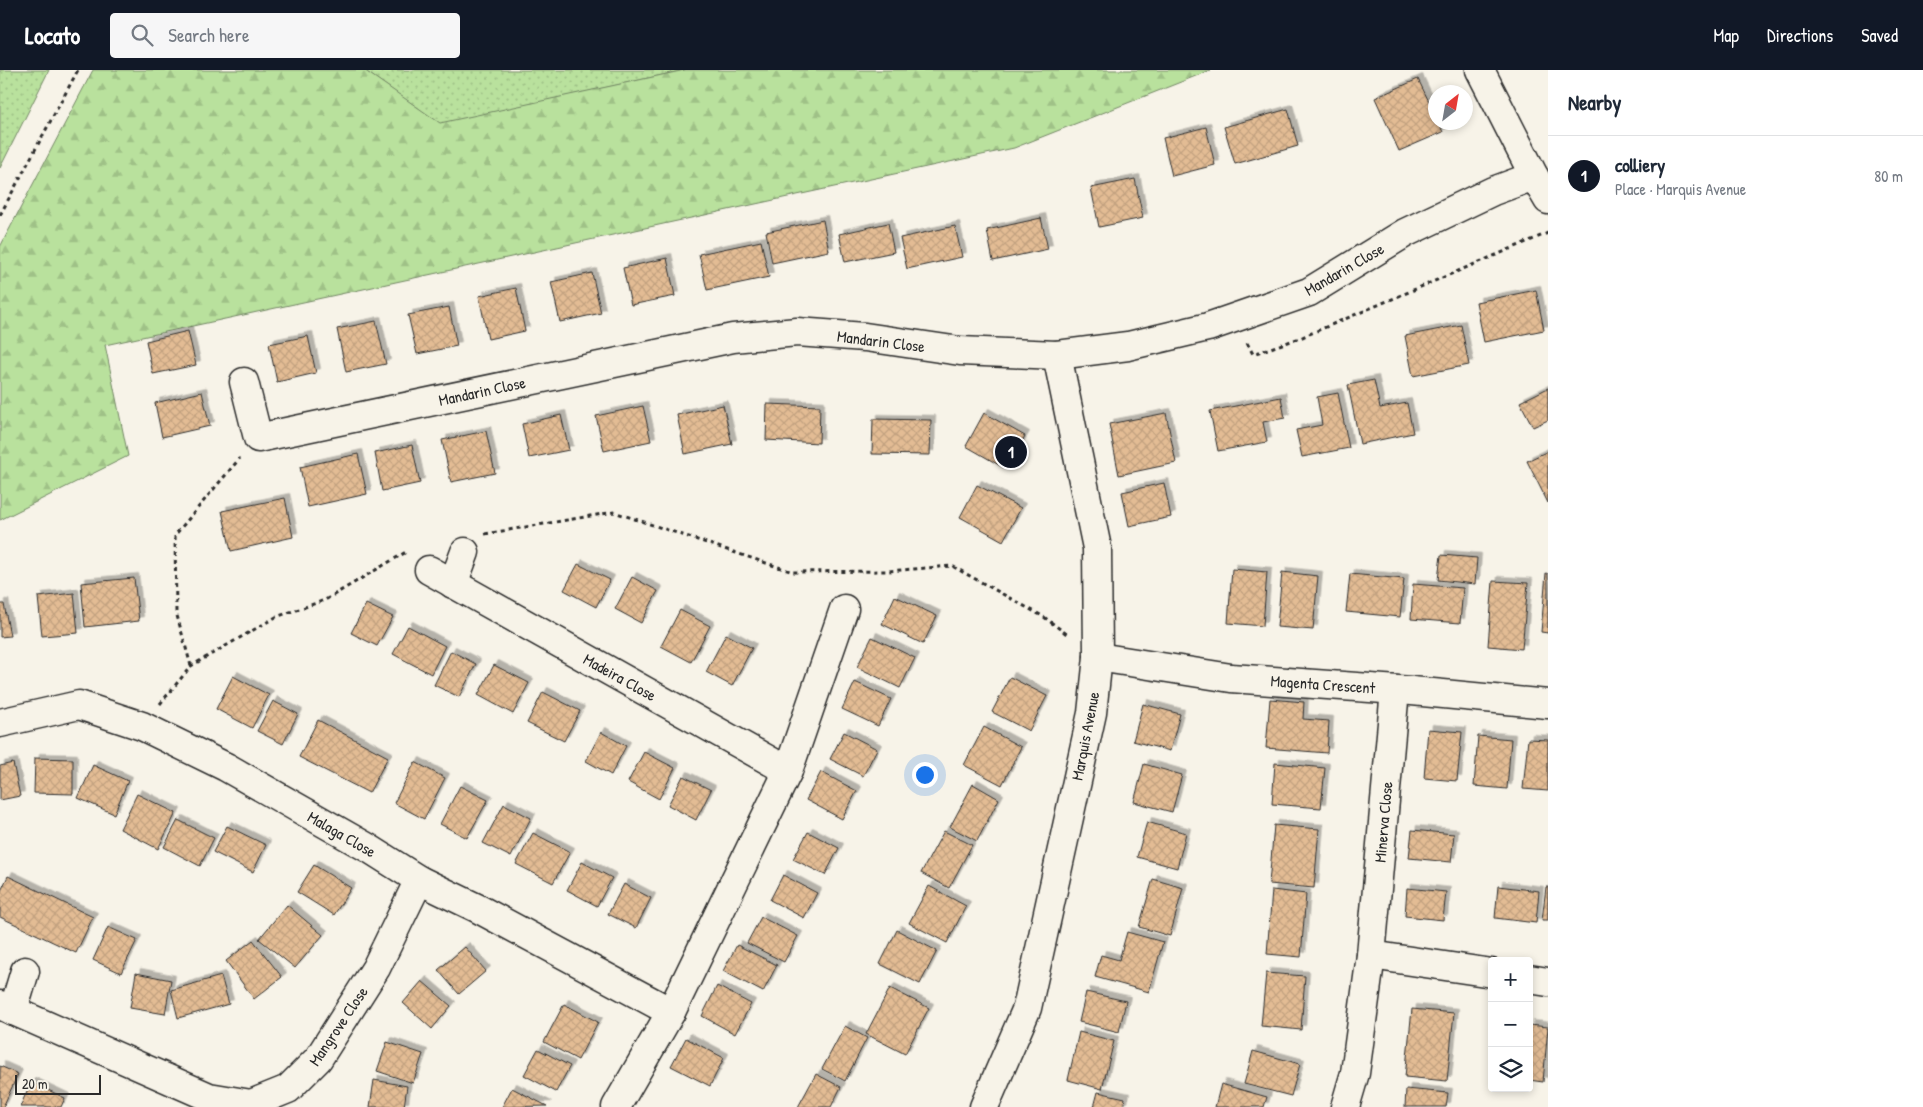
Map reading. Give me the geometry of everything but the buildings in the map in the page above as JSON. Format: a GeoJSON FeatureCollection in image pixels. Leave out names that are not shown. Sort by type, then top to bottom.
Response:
{"type":"FeatureCollection","features":[{"type":"Feature","properties":{"kind":"street"},"geometry":{"type":"LineString","coordinates":[[1480,70],[1548,200]]}},
{"type":"Feature","properties":{"kind":"street","name":"Mandarin Close"},"geometry":{"type":"LineString","coordinates":[[258,438],[733,338],[797,332],[865,337],[960,352],[1057,356],[1128,346],[1208,327],[1309,292],[1405,233],[1493,191],[1534,176]]}},
{"type":"Feature","properties":{"kind":"street","name":"Marquis Avenue"},"geometry":{"type":"LineString","coordinates":[[984,1107],[1027,1008],[1092,713],[1098,657],[1097,548],[1057,356]]}},
{"type":"Feature","properties":{"kind":"street"},"geometry":{"type":"LineString","coordinates":[[244,382],[258,438]]}},
{"type":"Feature","properties":{"kind":"street"},"geometry":{"type":"LineString","coordinates":[[453,584],[472,544]]}},
{"type":"Feature","properties":{"kind":"street","name":"Madeira Close"},"geometry":{"type":"LineString","coordinates":[[429,570],[788,771]]}},
{"type":"Feature","properties":{"kind":"street"},"geometry":{"type":"LineString","coordinates":[[616,1107],[671,1012],[788,771],[844,608]]}},
{"type":"Feature","properties":{"kind":"street","name":"Magenta Crescent"},"geometry":{"type":"LineString","coordinates":[[1098,657],[1230,678],[1548,704]]}},
{"type":"Feature","properties":{"kind":"street","name":"Minerva Close"},"geometry":{"type":"LineString","coordinates":[[1345,1107],[1355,1073],[1370,955],[1395,690]]}},
{"type":"Feature","properties":{"kind":"street","name":"Malaga Close"},"geometry":{"type":"LineString","coordinates":[[0,723],[79,705],[142,726],[226,767],[370,849],[419,880],[477,908],[671,1012]]}},
{"type":"Feature","properties":{"kind":"street","name":"Mangrove Close"},"geometry":{"type":"LineString","coordinates":[[25,971],[7,1008],[209,1096],[251,1104],[288,1089],[318,1059],[376,968],[419,880]]}},
{"type":"Feature","properties":{"kind":"street"},"geometry":{"type":"LineString","coordinates":[[1370,955],[1488,973]]}},
{"type":"Feature","properties":{"kind":"street"},"geometry":{"type":"LineString","coordinates":[[1533,980],[1548,982]]}},
{"type":"Feature","properties":{"kind":"path"},"geometry":{"type":"LineString","coordinates":[[0,215],[78,70]]}},
{"type":"Feature","properties":{"kind":"path"},"geometry":{"type":"LineString","coordinates":[[1234,318],[1253,354],[1300,338],[1548,233]]}},
{"type":"Feature","properties":{"kind":"path"},"geometry":{"type":"LineString","coordinates":[[191,666],[176,612],[175,534],[258,438]]}},
{"type":"Feature","properties":{"kind":"path"},"geometry":{"type":"LineString","coordinates":[[472,544],[614,512],[793,572],[888,571],[952,566],[1044,617],[1098,657]]}},
{"type":"Feature","properties":{"kind":"path"},"geometry":{"type":"LineString","coordinates":[[142,726],[191,666],[276,617],[326,600],[401,553],[410,551]]}},
{"type":"Feature","properties":{"kind":"green space"},"geometry":{"type":"Polygon","coordinates":[[[0,70],[49,70],[0,168],[0,70]]]}},
{"type":"Feature","properties":{"kind":"green space"},"geometry":{"type":"Polygon","coordinates":[[[93,70],[364,70],[440,123],[685,70],[1211,70],[1014,148],[105,345],[128,456],[0,520],[0,247],[93,70]]]}},
{"type":"Feature","properties":{"kind":"green space"},"geometry":{"type":"Polygon","coordinates":[[[364,70],[685,70],[440,124],[364,70]]]}},
{"type":"Feature","properties":{"kind":"place","name":"colliery"},"geometry":{"type":"Point","coordinates":[1011,452]}}]}
